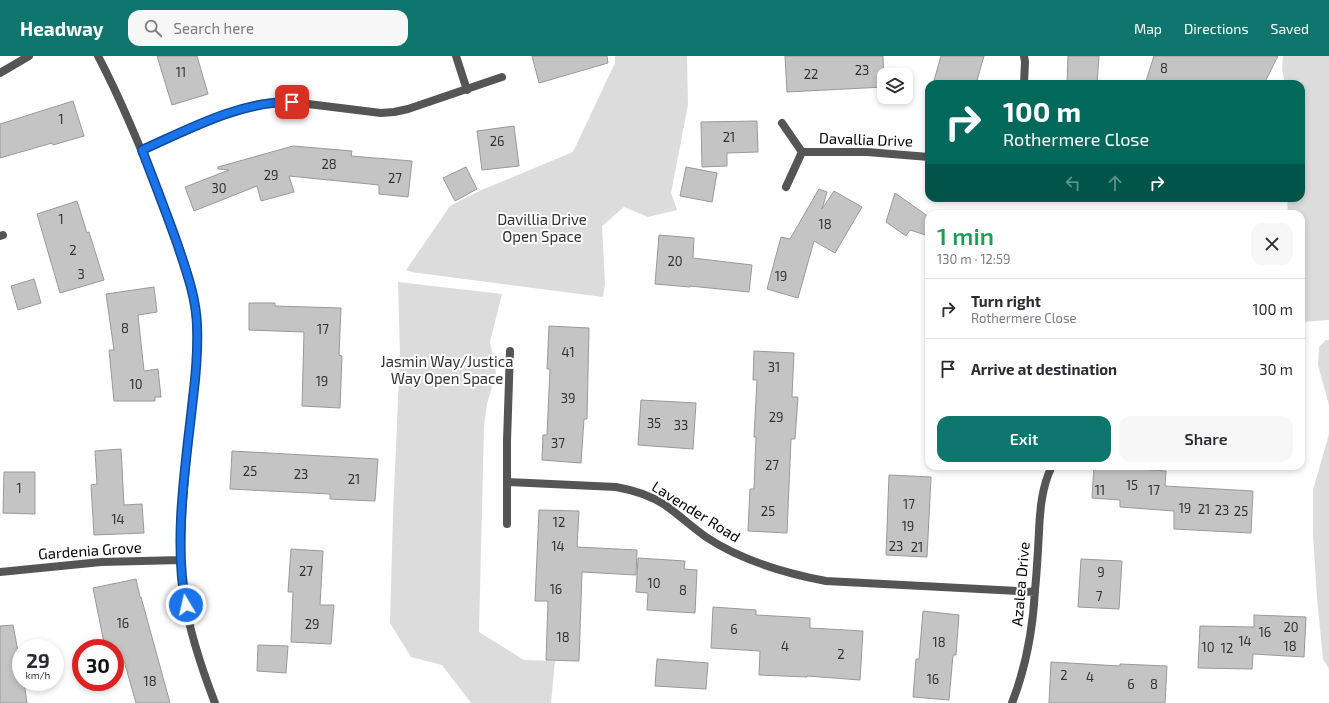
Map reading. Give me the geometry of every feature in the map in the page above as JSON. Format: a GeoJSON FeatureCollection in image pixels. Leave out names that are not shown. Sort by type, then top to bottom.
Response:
{"type":"FeatureCollection","features":[{"type":"Feature","properties":{"kind":"street"},"geometry":{"type":"LineString","coordinates":[[0,73],[29,56]]}},
{"type":"Feature","properties":{"kind":"street"},"geometry":{"type":"LineString","coordinates":[[98,56],[142,150],[190,283],[197,324],[196,369],[183,489],[181,560],[183,591],[192,634],[202,671],[214,703]]}},
{"type":"Feature","properties":{"kind":"street"},"geometry":{"type":"LineString","coordinates":[[456,56],[467,90]]}},
{"type":"Feature","properties":{"kind":"street"},"geometry":{"type":"LineString","coordinates":[[1024,56],[1024,80]]}},
{"type":"Feature","properties":{"kind":"street"},"geometry":{"type":"LineString","coordinates":[[142,150],[223,116],[259,104],[292,102],[381,112],[394,112],[467,90],[502,77]]}},
{"type":"Feature","properties":{"kind":"street","name":"Davallia Drive"},"geometry":{"type":"LineString","coordinates":[[782,123],[802,152]]}},
{"type":"Feature","properties":{"kind":"street","name":"Davallia Drive"},"geometry":{"type":"LineString","coordinates":[[802,152],[868,152],[925,157]]}},
{"type":"Feature","properties":{"kind":"street","name":"Davallia Drive"},"geometry":{"type":"LineString","coordinates":[[786,187],[802,152]]}},
{"type":"Feature","properties":{"kind":"street"},"geometry":{"type":"LineString","coordinates":[[507,524],[507,441],[510,351]]}},
{"type":"Feature","properties":{"kind":"street","name":"Azalea Drive"},"geometry":{"type":"LineString","coordinates":[[1012,703],[1025,662],[1032,628],[1040,510],[1044,490],[1051,470]]}},
{"type":"Feature","properties":{"kind":"street","name":"Lavender Road"},"geometry":{"type":"LineString","coordinates":[[507,482],[616,487],[644,494],[664,504],[706,537],[734,553],[767,566],[800,576],[826,581],[1035,592]]}},
{"type":"Feature","properties":{"kind":"street","name":"Gardenia Grove"},"geometry":{"type":"LineString","coordinates":[[0,572],[101,562],[181,560]]}},
{"type":"Feature","properties":{"kind":"green space","name":"Davillia Drive Open Space"},"geometry":{"type":"Polygon","coordinates":[[[615,56],[687,56],[688,105],[671,193],[677,210],[648,217],[624,207],[602,226],[605,284],[603,297],[411,272],[406,270],[450,206],[479,191],[573,152],[615,63],[615,56]]]}},
{"type":"Feature","properties":{"kind":"green space"},"geometry":{"type":"Polygon","coordinates":[[[1283,56],[1329,56],[1329,320],[1305,322],[1305,210],[1288,210],[1287,202],[1305,202],[1305,80],[1284,80],[1282,70],[1283,56]]]}},
{"type":"Feature","properties":{"kind":"green space","name":"Jasmin Way/Justica Way Open Space"},"geometry":{"type":"Polygon","coordinates":[[[398,282],[502,294],[490,342],[496,372],[487,404],[484,426],[479,632],[524,660],[555,661],[551,703],[471,703],[442,665],[411,657],[390,623],[400,355],[398,282]]]}},
{"type":"Feature","properties":{"kind":"green space"},"geometry":{"type":"Polygon","coordinates":[[[1326,340],[1329,340],[1329,405],[1318,365],[1319,347],[1326,340]]]}},
{"type":"Feature","properties":{"kind":"green space"},"geometry":{"type":"Polygon","coordinates":[[[1329,434],[1329,669],[1323,659],[1317,598],[1313,535],[1313,490],[1329,434]]]}},
{"type":"Feature","properties":{"kind":"building"},"geometry":{"type":"Polygon","coordinates":[[[157,56],[197,56],[208,94],[172,105],[157,56]]]}},
{"type":"Feature","properties":{"kind":"building"},"geometry":{"type":"Polygon","coordinates":[[[532,56],[607,56],[608,63],[539,83],[532,56]]]}},
{"type":"Feature","properties":{"kind":"building"},"geometry":{"type":"Polygon","coordinates":[[[785,56],[883,56],[883,68],[877,68],[877,87],[787,92],[785,56]]]}},
{"type":"Feature","properties":{"kind":"building"},"geometry":{"type":"Polygon","coordinates":[[[941,56],[984,56],[977,80],[934,80],[941,56]]]}},
{"type":"Feature","properties":{"kind":"building"},"geometry":{"type":"Polygon","coordinates":[[[1068,56],[1099,56],[1097,80],[1067,80],[1068,56]]]}},
{"type":"Feature","properties":{"kind":"building"},"geometry":{"type":"Polygon","coordinates":[[[1154,56],[1278,56],[1266,80],[1146,80],[1154,56]]]}},
{"type":"Feature","properties":{"kind":"building"},"geometry":{"type":"Polygon","coordinates":[[[73,101],[84,136],[53,145],[52,143],[0,158],[0,124],[73,101]]]}},
{"type":"Feature","properties":{"kind":"building"},"geometry":{"type":"Polygon","coordinates":[[[757,121],[758,152],[727,153],[727,166],[702,167],[701,122],[757,121]]]}},
{"type":"Feature","properties":{"kind":"building"},"geometry":{"type":"Polygon","coordinates":[[[514,126],[519,166],[482,170],[477,131],[514,126]]]}},
{"type":"Feature","properties":{"kind":"building"},"geometry":{"type":"Polygon","coordinates":[[[293,146],[352,151],[351,156],[412,161],[408,197],[379,194],[379,185],[289,176],[294,192],[261,201],[257,186],[194,211],[185,187],[229,170],[218,169],[218,167],[293,146]]]}},
{"type":"Feature","properties":{"kind":"building"},"geometry":{"type":"Polygon","coordinates":[[[466,167],[477,189],[455,201],[443,178],[466,167]]]}},
{"type":"Feature","properties":{"kind":"building"},"geometry":{"type":"Polygon","coordinates":[[[686,167],[717,173],[712,202],[680,196],[686,167]]]}},
{"type":"Feature","properties":{"kind":"building"},"geometry":{"type":"Polygon","coordinates":[[[819,189],[827,192],[822,209],[834,191],[862,207],[835,253],[814,241],[798,298],[767,289],[781,237],[790,239],[819,189]]]}},
{"type":"Feature","properties":{"kind":"building"},"geometry":{"type":"Polygon","coordinates":[[[895,193],[925,214],[925,235],[910,230],[906,236],[886,222],[895,193]]]}},
{"type":"Feature","properties":{"kind":"building"},"geometry":{"type":"Polygon","coordinates":[[[77,201],[87,233],[89,232],[104,280],[60,293],[37,214],[77,201]]]}},
{"type":"Feature","properties":{"kind":"building"},"geometry":{"type":"Polygon","coordinates":[[[659,235],[694,238],[693,258],[752,265],[749,292],[655,284],[659,235]]]}},
{"type":"Feature","properties":{"kind":"building"},"geometry":{"type":"Polygon","coordinates":[[[34,279],[41,303],[18,310],[11,286],[34,279]]]}},
{"type":"Feature","properties":{"kind":"building"},"geometry":{"type":"Polygon","coordinates":[[[154,287],[157,312],[138,315],[144,371],[158,369],[161,397],[155,397],[155,401],[114,401],[109,350],[114,350],[106,294],[154,287]]]}},
{"type":"Feature","properties":{"kind":"building"},"geometry":{"type":"Polygon","coordinates":[[[249,303],[275,303],[275,306],[341,308],[339,355],[342,356],[340,408],[302,406],[304,332],[249,330],[249,303]]]}},
{"type":"Feature","properties":{"kind":"building"},"geometry":{"type":"Polygon","coordinates":[[[549,326],[589,328],[587,419],[584,419],[581,463],[542,460],[543,435],[547,435],[550,369],[547,369],[549,326]]]}},
{"type":"Feature","properties":{"kind":"building"},"geometry":{"type":"Polygon","coordinates":[[[754,351],[794,353],[792,397],[798,397],[795,439],[791,439],[787,533],[748,531],[750,489],[754,489],[756,437],[754,437],[757,380],[753,380],[754,351]]]}},
{"type":"Feature","properties":{"kind":"building"},"geometry":{"type":"Polygon","coordinates":[[[641,400],[696,403],[693,449],[638,445],[641,400]]]}},
{"type":"Feature","properties":{"kind":"building"},"geometry":{"type":"Polygon","coordinates":[[[121,449],[124,505],[142,504],[144,533],[94,535],[91,485],[97,484],[95,451],[121,449]]]}},
{"type":"Feature","properties":{"kind":"building"},"geometry":{"type":"Polygon","coordinates":[[[232,451],[378,459],[375,501],[330,499],[330,494],[230,489],[232,451]]]}},
{"type":"Feature","properties":{"kind":"building"},"geometry":{"type":"Polygon","coordinates":[[[1094,470],[1166,471],[1165,486],[1253,491],[1251,533],[1174,529],[1174,511],[1120,507],[1120,500],[1092,498],[1094,470]]]}},
{"type":"Feature","properties":{"kind":"building"},"geometry":{"type":"Polygon","coordinates":[[[4,472],[35,472],[35,514],[3,513],[4,472]]]}},
{"type":"Feature","properties":{"kind":"building"},"geometry":{"type":"Polygon","coordinates":[[[889,475],[931,477],[927,557],[886,555],[889,475]]]}},
{"type":"Feature","properties":{"kind":"building"},"geometry":{"type":"Polygon","coordinates":[[[539,510],[579,511],[577,547],[637,550],[636,575],[582,572],[579,661],[546,660],[548,601],[535,601],[539,510]]]}},
{"type":"Feature","properties":{"kind":"building"},"geometry":{"type":"Polygon","coordinates":[[[291,549],[323,551],[320,605],[334,605],[331,644],[291,642],[293,592],[288,592],[291,549]]]}},
{"type":"Feature","properties":{"kind":"building"},"geometry":{"type":"Polygon","coordinates":[[[638,558],[685,561],[684,569],[697,570],[695,613],[647,610],[648,593],[636,592],[638,558]]]}},
{"type":"Feature","properties":{"kind":"building"},"geometry":{"type":"Polygon","coordinates":[[[1081,559],[1122,561],[1119,609],[1078,607],[1081,559]]]}},
{"type":"Feature","properties":{"kind":"building"},"geometry":{"type":"Polygon","coordinates":[[[136,579],[170,703],[136,703],[124,661],[124,639],[103,639],[93,588],[136,579]]]}},
{"type":"Feature","properties":{"kind":"building"},"geometry":{"type":"Polygon","coordinates":[[[713,607],[756,610],[756,615],[810,618],[810,628],[863,631],[860,680],[807,676],[759,675],[760,651],[711,648],[713,607]]]}},
{"type":"Feature","properties":{"kind":"building"},"geometry":{"type":"Polygon","coordinates":[[[923,611],[959,615],[956,655],[953,655],[949,700],[913,697],[916,659],[919,659],[923,611]]]}},
{"type":"Feature","properties":{"kind":"building"},"geometry":{"type":"Polygon","coordinates":[[[1254,615],[1306,617],[1304,657],[1253,654],[1252,669],[1198,668],[1200,626],[1254,627],[1254,615]]]}},
{"type":"Feature","properties":{"kind":"building"},"geometry":{"type":"Polygon","coordinates":[[[13,625],[16,639],[12,639],[12,691],[25,691],[27,703],[0,703],[0,626],[13,625]]]}},
{"type":"Feature","properties":{"kind":"building"},"geometry":{"type":"Polygon","coordinates":[[[258,645],[288,646],[286,673],[257,671],[258,645]]]}},
{"type":"Feature","properties":{"kind":"building"},"geometry":{"type":"Polygon","coordinates":[[[657,659],[708,663],[706,689],[655,686],[657,659]]]}},
{"type":"Feature","properties":{"kind":"building"},"geometry":{"type":"Polygon","coordinates":[[[1051,662],[1120,666],[1120,664],[1167,666],[1165,703],[1049,703],[1051,662]]]}},
{"type":"Feature","properties":{"kind":"route"},"geometry":{"type":"LineString","coordinates":[[186,605],[183,591],[181,540],[183,489],[196,369],[197,324],[190,283],[184,264],[142,150],[232,112],[259,104],[292,102]]}}]}
